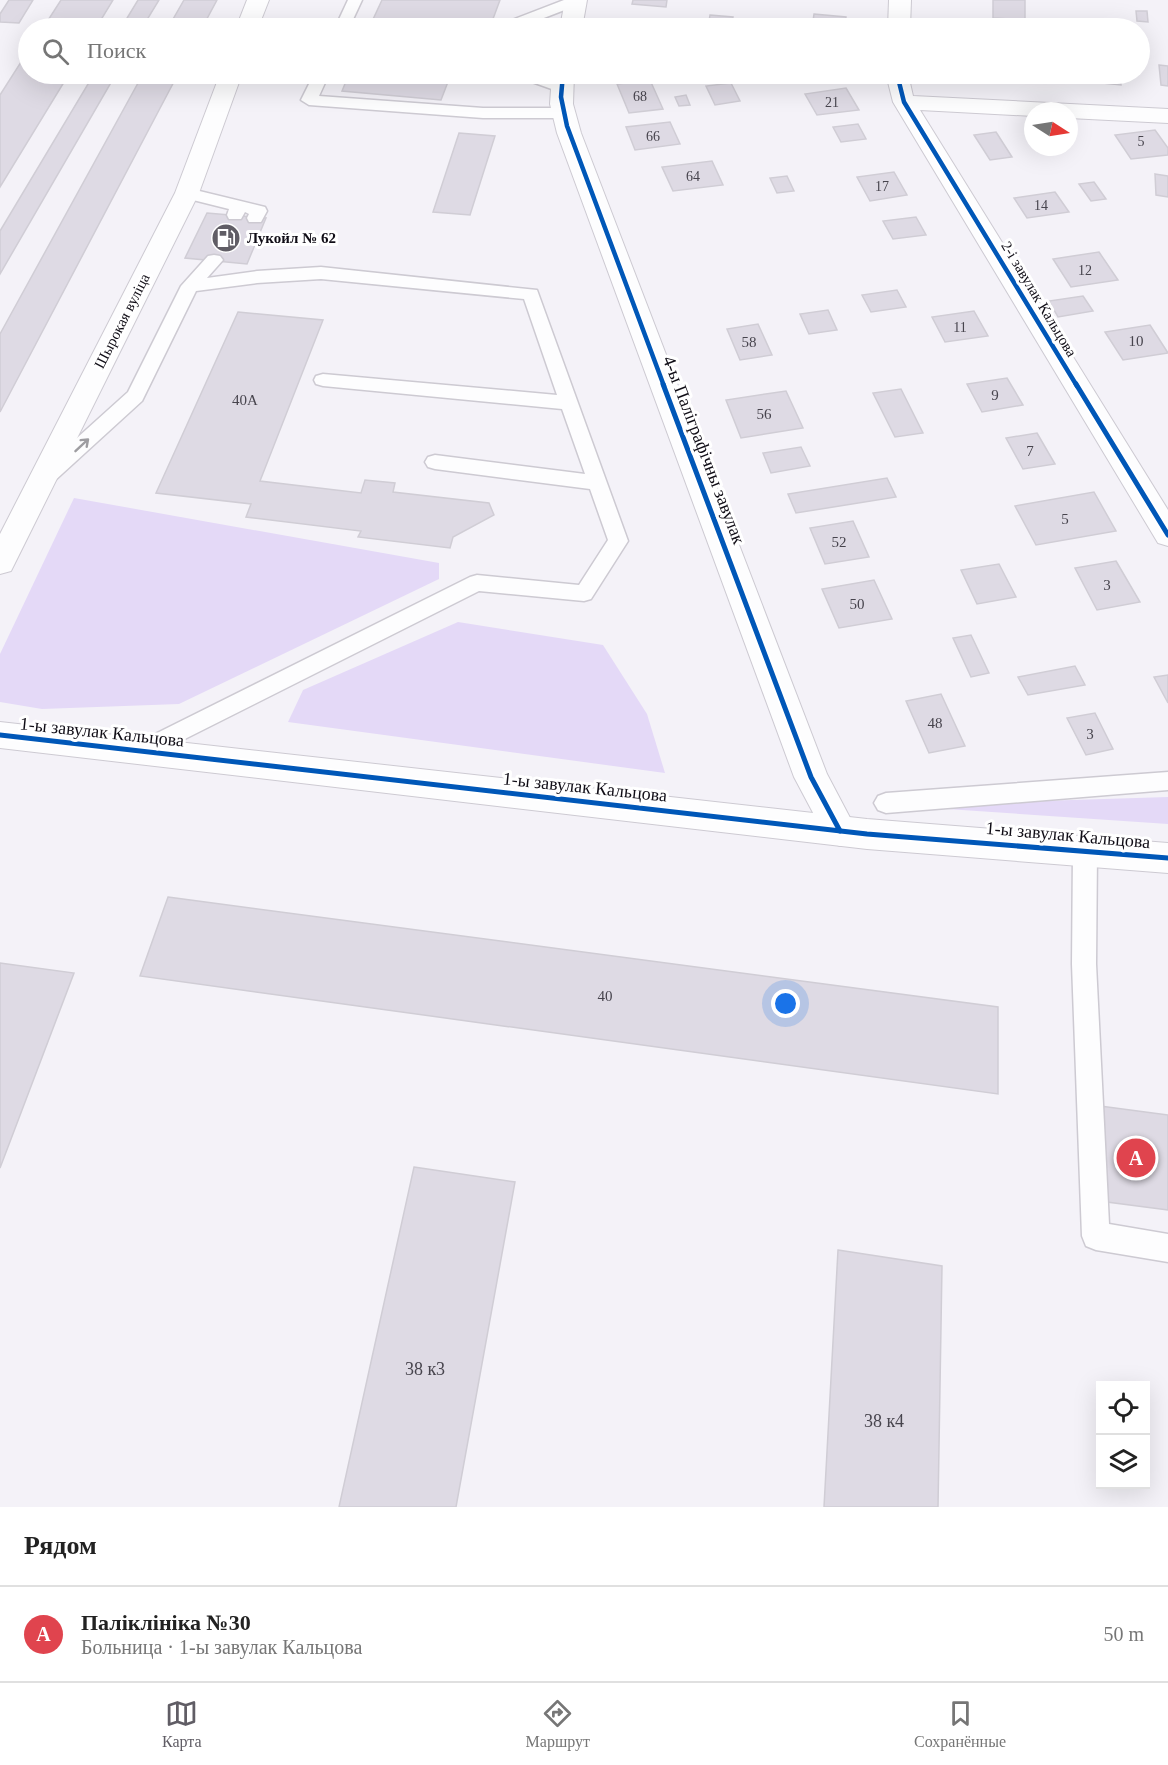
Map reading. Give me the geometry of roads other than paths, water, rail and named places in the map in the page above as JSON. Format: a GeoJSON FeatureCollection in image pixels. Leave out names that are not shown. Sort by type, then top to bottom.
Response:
{"type":"FeatureCollection","features":[{"type":"Feature","properties":{"kind":"street"},"geometry":{"type":"LineString","coordinates":[[251,18],[258,0]]}},
{"type":"Feature","properties":{"kind":"street"},"geometry":{"type":"LineString","coordinates":[[573,18],[576,0]]}},
{"type":"Feature","properties":{"kind":"street"},"geometry":{"type":"LineString","coordinates":[[899,18],[900,0]]}},
{"type":"Feature","properties":{"kind":"street","name":"Шырокая вуліца"},"geometry":{"type":"LineString","coordinates":[[0,563],[187,193],[227,84]]}},
{"type":"Feature","properties":{"kind":"street","name":"2-і завулак Кальцова"},"geometry":{"type":"LineString","coordinates":[[898,84],[904,102],[1156,493],[1168,535]]}},
{"type":"Feature","properties":{"kind":"street","name":"4-ы Паліграфічны завулак"},"geometry":{"type":"LineString","coordinates":[[562,91],[811,777],[840,831]]}},
{"type":"Feature","properties":{"kind":"street"},"geometry":{"type":"LineString","coordinates":[[904,102],[1168,116]]}},
{"type":"Feature","properties":{"kind":"street","name":"1-ы завулак Кальцова"},"geometry":{"type":"LineString","coordinates":[[0,735],[840,831],[1168,858]]}},
{"type":"Feature","properties":{"kind":"lane"},"geometry":{"type":"LineString","coordinates":[[347,18],[355,0]]}},
{"type":"Feature","properties":{"kind":"lane"},"geometry":{"type":"LineString","coordinates":[[532,18],[576,0]]}},
{"type":"Feature","properties":{"kind":"lane"},"geometry":{"type":"LineString","coordinates":[[316,84],[309,100],[483,113],[562,91]]}},
{"type":"Feature","properties":{"kind":"lane"},"geometry":{"type":"LineString","coordinates":[[546,84],[562,91]]}},
{"type":"Feature","properties":{"kind":"lane"},"geometry":{"type":"LineString","coordinates":[[187,193],[228,209],[259,211],[255,218]]}},
{"type":"Feature","properties":{"kind":"lane"},"geometry":{"type":"LineString","coordinates":[[39,484],[135,396],[204,259]]}},
{"type":"Feature","properties":{"kind":"lane"},"geometry":{"type":"LineString","coordinates":[[190,285],[235,262]]}},
{"type":"Feature","properties":{"kind":"lane"},"geometry":{"type":"LineString","coordinates":[[141,752],[477,583],[584,593],[618,541],[531,294],[321,273],[257,277],[190,285]]}},
{"type":"Feature","properties":{"kind":"lane"},"geometry":{"type":"LineString","coordinates":[[323,380],[570,403]]}},
{"type":"Feature","properties":{"kind":"lane"},"geometry":{"type":"LineString","coordinates":[[435,462],[598,483]]}},
{"type":"Feature","properties":{"kind":"lane"},"geometry":{"type":"LineString","coordinates":[[886,803],[1168,781]]}},
{"type":"Feature","properties":{"kind":"lane"},"geometry":{"type":"LineString","coordinates":[[1085,852],[1085,987],[1096,1236],[1168,1248]]}},
{"type":"Feature","properties":{"kind":"place","name":"Лукойл № 62"},"geometry":{"type":"Point","coordinates":[226,238]}},
{"type":"Feature","properties":{"kind":"place","name":"Паліклініка №30"},"geometry":{"type":"Point","coordinates":[1136,1158]}}]}
